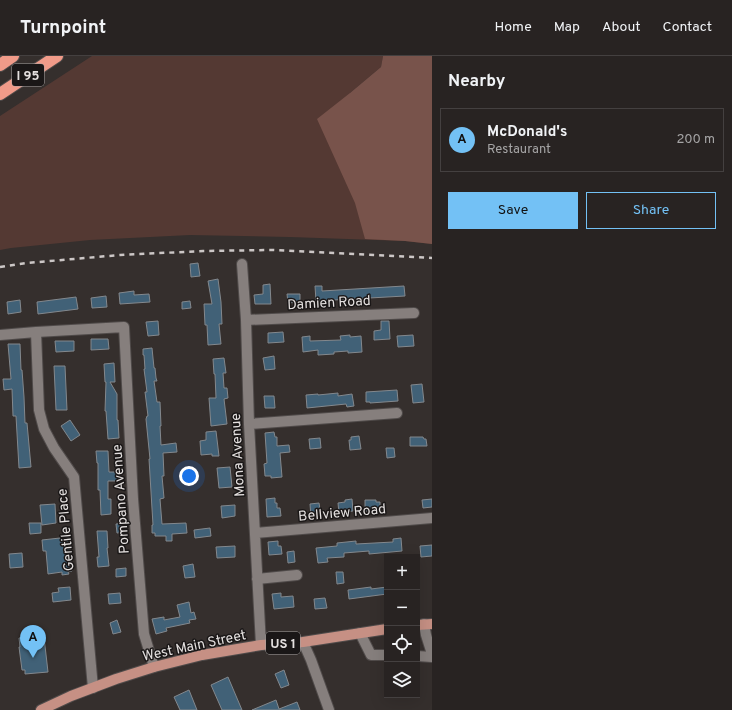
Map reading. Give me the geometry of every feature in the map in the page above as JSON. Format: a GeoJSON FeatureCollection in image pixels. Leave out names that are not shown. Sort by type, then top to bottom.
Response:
{"type":"FeatureCollection","features":[{"type":"Feature","properties":{"kind":"highway","name":"I 95"},"geometry":{"type":"LineString","coordinates":[[0,65],[13,56]]}},
{"type":"Feature","properties":{"kind":"highway","name":"I 95"},"geometry":{"type":"LineString","coordinates":[[0,94],[57,56]]}},
{"type":"Feature","properties":{"kind":"main road","name":"West Main Street"},"geometry":{"type":"LineString","coordinates":[[41,710],[116,679],[154,667],[202,655],[261,645],[303,642],[384,629]]}},
{"type":"Feature","properties":{"kind":"street","name":"Mona Avenue"},"geometry":{"type":"LineString","coordinates":[[242,264],[246,320],[249,424],[261,645]]}},
{"type":"Feature","properties":{"kind":"street","name":"Damien Road"},"geometry":{"type":"LineString","coordinates":[[246,320],[414,313]]}},
{"type":"Feature","properties":{"kind":"street","name":"Pompano Avenue"},"geometry":{"type":"LineString","coordinates":[[36,332],[124,327],[133,499],[144,634],[154,667]]}},
{"type":"Feature","properties":{"kind":"street"},"geometry":{"type":"LineString","coordinates":[[0,335],[36,332]]}},
{"type":"Feature","properties":{"kind":"street","name":"Gentile Place"},"geometry":{"type":"LineString","coordinates":[[36,332],[40,410],[44,429],[54,448],[74,477],[93,688]]}},
{"type":"Feature","properties":{"kind":"street"},"geometry":{"type":"LineString","coordinates":[[249,424],[397,413]]}},
{"type":"Feature","properties":{"kind":"street","name":"Bellview Road"},"geometry":{"type":"LineString","coordinates":[[255,533],[432,518]]}},
{"type":"Feature","properties":{"kind":"street"},"geometry":{"type":"LineString","coordinates":[[257,579],[297,575]]}},
{"type":"Feature","properties":{"kind":"street"},"geometry":{"type":"LineString","coordinates":[[424,624],[432,654]]}},
{"type":"Feature","properties":{"kind":"street"},"geometry":{"type":"LineString","coordinates":[[360,633],[371,655],[384,655]]}},
{"type":"Feature","properties":{"kind":"street"},"geometry":{"type":"LineString","coordinates":[[303,642],[329,710]]}},
{"type":"Feature","properties":{"kind":"street"},"geometry":{"type":"LineString","coordinates":[[420,656],[432,657]]}},
{"type":"Feature","properties":{"kind":"shaded area"},"geometry":{"type":"Polygon","coordinates":[[[92,56],[383,56],[381,67],[350,93],[432,244],[405,241],[190,235],[90,240],[0,250],[0,116],[92,56]]]}},
{"type":"Feature","properties":{"kind":"shaded area"},"geometry":{"type":"Polygon","coordinates":[[[383,56],[432,56],[432,244],[365,239],[355,203],[317,119],[381,67],[383,56]]]}},
{"type":"Feature","properties":{"kind":"building"},"geometry":{"type":"Polygon","coordinates":[[[198,263],[200,276],[191,277],[190,264],[198,263]]]}},
{"type":"Feature","properties":{"kind":"building"},"geometry":{"type":"Polygon","coordinates":[[[218,279],[221,302],[222,324],[219,324],[221,344],[208,345],[204,304],[212,304],[208,281],[218,279]]]}},
{"type":"Feature","properties":{"kind":"building"},"geometry":{"type":"Polygon","coordinates":[[[270,284],[271,304],[255,304],[254,295],[263,294],[263,285],[270,284]]]}},
{"type":"Feature","properties":{"kind":"building"},"geometry":{"type":"Polygon","coordinates":[[[315,286],[322,286],[322,291],[404,286],[405,296],[316,301],[315,286]]]}},
{"type":"Feature","properties":{"kind":"building"},"geometry":{"type":"Polygon","coordinates":[[[134,291],[134,295],[149,294],[150,302],[120,304],[119,293],[134,291]]]}},
{"type":"Feature","properties":{"kind":"building"},"geometry":{"type":"Polygon","coordinates":[[[287,294],[300,294],[300,302],[288,303],[287,294]]]}},
{"type":"Feature","properties":{"kind":"building"},"geometry":{"type":"Polygon","coordinates":[[[106,296],[107,307],[92,308],[91,298],[106,296]]]}},
{"type":"Feature","properties":{"kind":"building"},"geometry":{"type":"Polygon","coordinates":[[[76,297],[78,309],[38,314],[37,302],[76,297]]]}},
{"type":"Feature","properties":{"kind":"building"},"geometry":{"type":"Polygon","coordinates":[[[20,300],[21,312],[8,314],[7,302],[20,300]]]}},
{"type":"Feature","properties":{"kind":"building"},"geometry":{"type":"Polygon","coordinates":[[[190,301],[191,308],[182,309],[182,302],[190,301]]]}},
{"type":"Feature","properties":{"kind":"building"},"geometry":{"type":"Polygon","coordinates":[[[158,321],[159,335],[148,336],[146,322],[158,321]]]}},
{"type":"Feature","properties":{"kind":"building"},"geometry":{"type":"Polygon","coordinates":[[[381,321],[389,321],[390,339],[374,340],[374,331],[381,330],[381,321]]]}},
{"type":"Feature","properties":{"kind":"building"},"geometry":{"type":"Polygon","coordinates":[[[283,332],[284,342],[268,343],[268,333],[283,332]]]}},
{"type":"Feature","properties":{"kind":"building"},"geometry":{"type":"Polygon","coordinates":[[[350,335],[350,337],[361,336],[362,352],[348,353],[348,351],[318,355],[318,350],[303,352],[302,337],[310,336],[310,341],[341,340],[340,336],[350,335]]]}},
{"type":"Feature","properties":{"kind":"building"},"geometry":{"type":"Polygon","coordinates":[[[413,335],[414,346],[398,347],[397,336],[413,335]]]}},
{"type":"Feature","properties":{"kind":"building"},"geometry":{"type":"Polygon","coordinates":[[[91,339],[108,339],[109,349],[91,350],[91,339]]]}},
{"type":"Feature","properties":{"kind":"building"},"geometry":{"type":"Polygon","coordinates":[[[55,341],[74,341],[74,351],[56,352],[55,341]]]}},
{"type":"Feature","properties":{"kind":"building"},"geometry":{"type":"Polygon","coordinates":[[[8,344],[20,344],[25,423],[27,423],[31,467],[19,468],[16,416],[13,416],[12,389],[4,390],[3,379],[11,379],[8,344]]]}},
{"type":"Feature","properties":{"kind":"building"},"geometry":{"type":"Polygon","coordinates":[[[152,348],[157,381],[154,381],[157,402],[160,402],[161,445],[176,443],[177,452],[163,453],[164,476],[162,476],[164,498],[160,499],[162,524],[186,523],[187,533],[172,534],[172,541],[166,541],[166,536],[155,536],[155,533],[152,533],[153,525],[150,459],[146,419],[148,416],[145,392],[147,392],[143,349],[152,348]]]}},
{"type":"Feature","properties":{"kind":"building"},"geometry":{"type":"Polygon","coordinates":[[[274,356],[275,369],[265,370],[263,358],[274,356]]]}},
{"type":"Feature","properties":{"kind":"building"},"geometry":{"type":"Polygon","coordinates":[[[224,358],[226,373],[223,373],[224,388],[227,388],[228,398],[224,399],[227,424],[211,426],[209,398],[216,398],[213,359],[224,358]]]}},
{"type":"Feature","properties":{"kind":"building"},"geometry":{"type":"Polygon","coordinates":[[[114,363],[115,382],[110,382],[117,394],[119,438],[108,439],[105,411],[106,382],[104,364],[114,363]]]}},
{"type":"Feature","properties":{"kind":"building"},"geometry":{"type":"Polygon","coordinates":[[[54,366],[65,366],[67,410],[56,410],[54,366]]]}},
{"type":"Feature","properties":{"kind":"building"},"geometry":{"type":"Polygon","coordinates":[[[422,384],[424,402],[413,403],[411,385],[422,384]]]}},
{"type":"Feature","properties":{"kind":"building"},"geometry":{"type":"Polygon","coordinates":[[[397,390],[398,401],[366,402],[366,392],[397,390]]]}},
{"type":"Feature","properties":{"kind":"building"},"geometry":{"type":"Polygon","coordinates":[[[338,393],[338,396],[352,394],[354,406],[347,407],[346,404],[307,408],[306,395],[338,393]]]}},
{"type":"Feature","properties":{"kind":"building"},"geometry":{"type":"Polygon","coordinates":[[[264,396],[274,396],[275,408],[265,408],[264,396]]]}},
{"type":"Feature","properties":{"kind":"building"},"geometry":{"type":"Polygon","coordinates":[[[70,420],[80,435],[71,441],[61,426],[70,420]]]}},
{"type":"Feature","properties":{"kind":"building"},"geometry":{"type":"Polygon","coordinates":[[[216,431],[219,456],[212,456],[212,454],[201,455],[200,441],[206,440],[206,432],[216,431]]]}},
{"type":"Feature","properties":{"kind":"building"},"geometry":{"type":"Polygon","coordinates":[[[274,432],[275,437],[277,437],[277,446],[289,445],[290,452],[280,453],[282,477],[271,478],[271,476],[265,476],[264,464],[267,463],[265,433],[274,432]]]}},
{"type":"Feature","properties":{"kind":"building"},"geometry":{"type":"Polygon","coordinates":[[[359,436],[361,449],[350,450],[349,440],[351,440],[351,437],[359,436]]]}},
{"type":"Feature","properties":{"kind":"building"},"geometry":{"type":"Polygon","coordinates":[[[410,437],[423,437],[426,439],[427,446],[410,446],[410,437]]]}},
{"type":"Feature","properties":{"kind":"building"},"geometry":{"type":"Polygon","coordinates":[[[320,438],[321,448],[310,449],[309,439],[320,438]]]}},
{"type":"Feature","properties":{"kind":"building"},"geometry":{"type":"Polygon","coordinates":[[[386,448],[394,448],[395,457],[387,458],[386,448]]]}},
{"type":"Feature","properties":{"kind":"building"},"geometry":{"type":"Polygon","coordinates":[[[96,451],[108,451],[109,472],[119,472],[119,481],[108,481],[108,499],[111,499],[111,514],[101,515],[96,451]]]}},
{"type":"Feature","properties":{"kind":"building"},"geometry":{"type":"Polygon","coordinates":[[[230,467],[232,487],[219,488],[217,468],[230,467]]]}},
{"type":"Feature","properties":{"kind":"building"},"geometry":{"type":"Polygon","coordinates":[[[275,498],[277,508],[280,508],[281,516],[267,517],[266,499],[275,498]]]}},
{"type":"Feature","properties":{"kind":"building"},"geometry":{"type":"Polygon","coordinates":[[[352,499],[353,511],[339,513],[338,503],[352,499]]]}},
{"type":"Feature","properties":{"kind":"building"},"geometry":{"type":"Polygon","coordinates":[[[432,499],[432,507],[423,508],[422,500],[432,499]]]}},
{"type":"Feature","properties":{"kind":"building"},"geometry":{"type":"Polygon","coordinates":[[[365,500],[376,500],[376,502],[380,502],[380,511],[365,511],[365,500]]]}},
{"type":"Feature","properties":{"kind":"building"},"geometry":{"type":"Polygon","coordinates":[[[319,503],[321,516],[311,517],[310,504],[319,503]]]}},
{"type":"Feature","properties":{"kind":"building"},"geometry":{"type":"Polygon","coordinates":[[[55,504],[56,523],[42,525],[40,505],[55,504]]]}},
{"type":"Feature","properties":{"kind":"building"},"geometry":{"type":"Polygon","coordinates":[[[235,505],[235,516],[222,518],[221,506],[235,505]]]}},
{"type":"Feature","properties":{"kind":"building"},"geometry":{"type":"Polygon","coordinates":[[[29,523],[41,523],[41,533],[30,534],[29,523]]]}},
{"type":"Feature","properties":{"kind":"building"},"geometry":{"type":"Polygon","coordinates":[[[126,523],[127,532],[117,533],[116,524],[126,523]]]}},
{"type":"Feature","properties":{"kind":"building"},"geometry":{"type":"Polygon","coordinates":[[[210,528],[211,536],[195,538],[194,530],[210,528]]]}},
{"type":"Feature","properties":{"kind":"building"},"geometry":{"type":"Polygon","coordinates":[[[97,531],[107,531],[109,566],[98,567],[97,557],[99,557],[97,531]]]}},
{"type":"Feature","properties":{"kind":"building"},"geometry":{"type":"Polygon","coordinates":[[[69,537],[72,571],[68,572],[69,574],[62,575],[62,572],[48,574],[46,551],[43,551],[42,540],[69,537]]]}},
{"type":"Feature","properties":{"kind":"building"},"geometry":{"type":"Polygon","coordinates":[[[401,538],[402,551],[369,554],[369,551],[344,553],[344,557],[327,558],[328,562],[318,563],[316,548],[337,546],[337,543],[356,541],[356,544],[393,542],[393,539],[401,538]]]}},
{"type":"Feature","properties":{"kind":"building"},"geometry":{"type":"Polygon","coordinates":[[[278,541],[278,546],[281,546],[282,554],[269,555],[268,542],[278,541]]]}},
{"type":"Feature","properties":{"kind":"building"},"geometry":{"type":"Polygon","coordinates":[[[432,545],[432,556],[421,557],[420,546],[432,545]]]}},
{"type":"Feature","properties":{"kind":"building"},"geometry":{"type":"Polygon","coordinates":[[[235,546],[235,557],[217,558],[216,547],[235,546]]]}},
{"type":"Feature","properties":{"kind":"building"},"geometry":{"type":"Polygon","coordinates":[[[294,551],[295,562],[288,563],[287,552],[294,551]]]}},
{"type":"Feature","properties":{"kind":"building"},"geometry":{"type":"Polygon","coordinates":[[[22,553],[23,567],[10,568],[9,554],[22,553]]]}},
{"type":"Feature","properties":{"kind":"building"},"geometry":{"type":"Polygon","coordinates":[[[193,564],[195,577],[185,578],[183,566],[193,564]]]}},
{"type":"Feature","properties":{"kind":"building"},"geometry":{"type":"Polygon","coordinates":[[[126,568],[126,576],[116,577],[116,569],[126,568]]]}},
{"type":"Feature","properties":{"kind":"building"},"geometry":{"type":"Polygon","coordinates":[[[336,572],[343,572],[344,583],[337,584],[336,572]]]}},
{"type":"Feature","properties":{"kind":"building"},"geometry":{"type":"Polygon","coordinates":[[[70,587],[71,600],[53,602],[52,593],[59,592],[58,588],[70,587]]]}},
{"type":"Feature","properties":{"kind":"building"},"geometry":{"type":"Polygon","coordinates":[[[371,587],[371,589],[384,587],[384,594],[349,599],[348,590],[371,587]]]}},
{"type":"Feature","properties":{"kind":"building"},"geometry":{"type":"Polygon","coordinates":[[[120,593],[121,603],[109,604],[108,594],[120,593]]]}},
{"type":"Feature","properties":{"kind":"building"},"geometry":{"type":"Polygon","coordinates":[[[281,593],[281,597],[293,596],[294,607],[274,609],[272,594],[281,593]]]}},
{"type":"Feature","properties":{"kind":"building"},"geometry":{"type":"Polygon","coordinates":[[[325,598],[327,608],[315,609],[314,599],[325,598]]]}},
{"type":"Feature","properties":{"kind":"building"},"geometry":{"type":"Polygon","coordinates":[[[189,602],[191,613],[194,612],[196,619],[189,620],[190,623],[166,628],[167,631],[156,634],[152,619],[164,617],[164,620],[180,617],[177,605],[189,602]]]}},
{"type":"Feature","properties":{"kind":"building"},"geometry":{"type":"Polygon","coordinates":[[[117,620],[121,632],[113,634],[110,623],[117,620]]]}},
{"type":"Feature","properties":{"kind":"building"},"geometry":{"type":"Polygon","coordinates":[[[44,637],[48,672],[25,674],[25,670],[22,670],[19,638],[44,637]]]}},
{"type":"Feature","properties":{"kind":"building"},"geometry":{"type":"Polygon","coordinates":[[[284,670],[289,685],[281,688],[275,674],[284,670]]]}},
{"type":"Feature","properties":{"kind":"building"},"geometry":{"type":"Polygon","coordinates":[[[228,677],[242,710],[222,710],[211,685],[228,677]]]}},
{"type":"Feature","properties":{"kind":"building"},"geometry":{"type":"Polygon","coordinates":[[[189,690],[197,710],[180,710],[174,697],[189,690]]]}},
{"type":"Feature","properties":{"kind":"building"},"geometry":{"type":"Polygon","coordinates":[[[276,700],[279,709],[297,702],[300,710],[252,710],[276,700]]]}},
{"type":"Feature","properties":{"kind":"railway"},"geometry":{"type":"LineString","coordinates":[[0,267],[27,263],[120,255],[203,251],[273,250],[432,258]]}},
{"type":"Feature","properties":{"kind":"place","name":"McDonald's"},"geometry":{"type":"Point","coordinates":[33,658]}}]}
